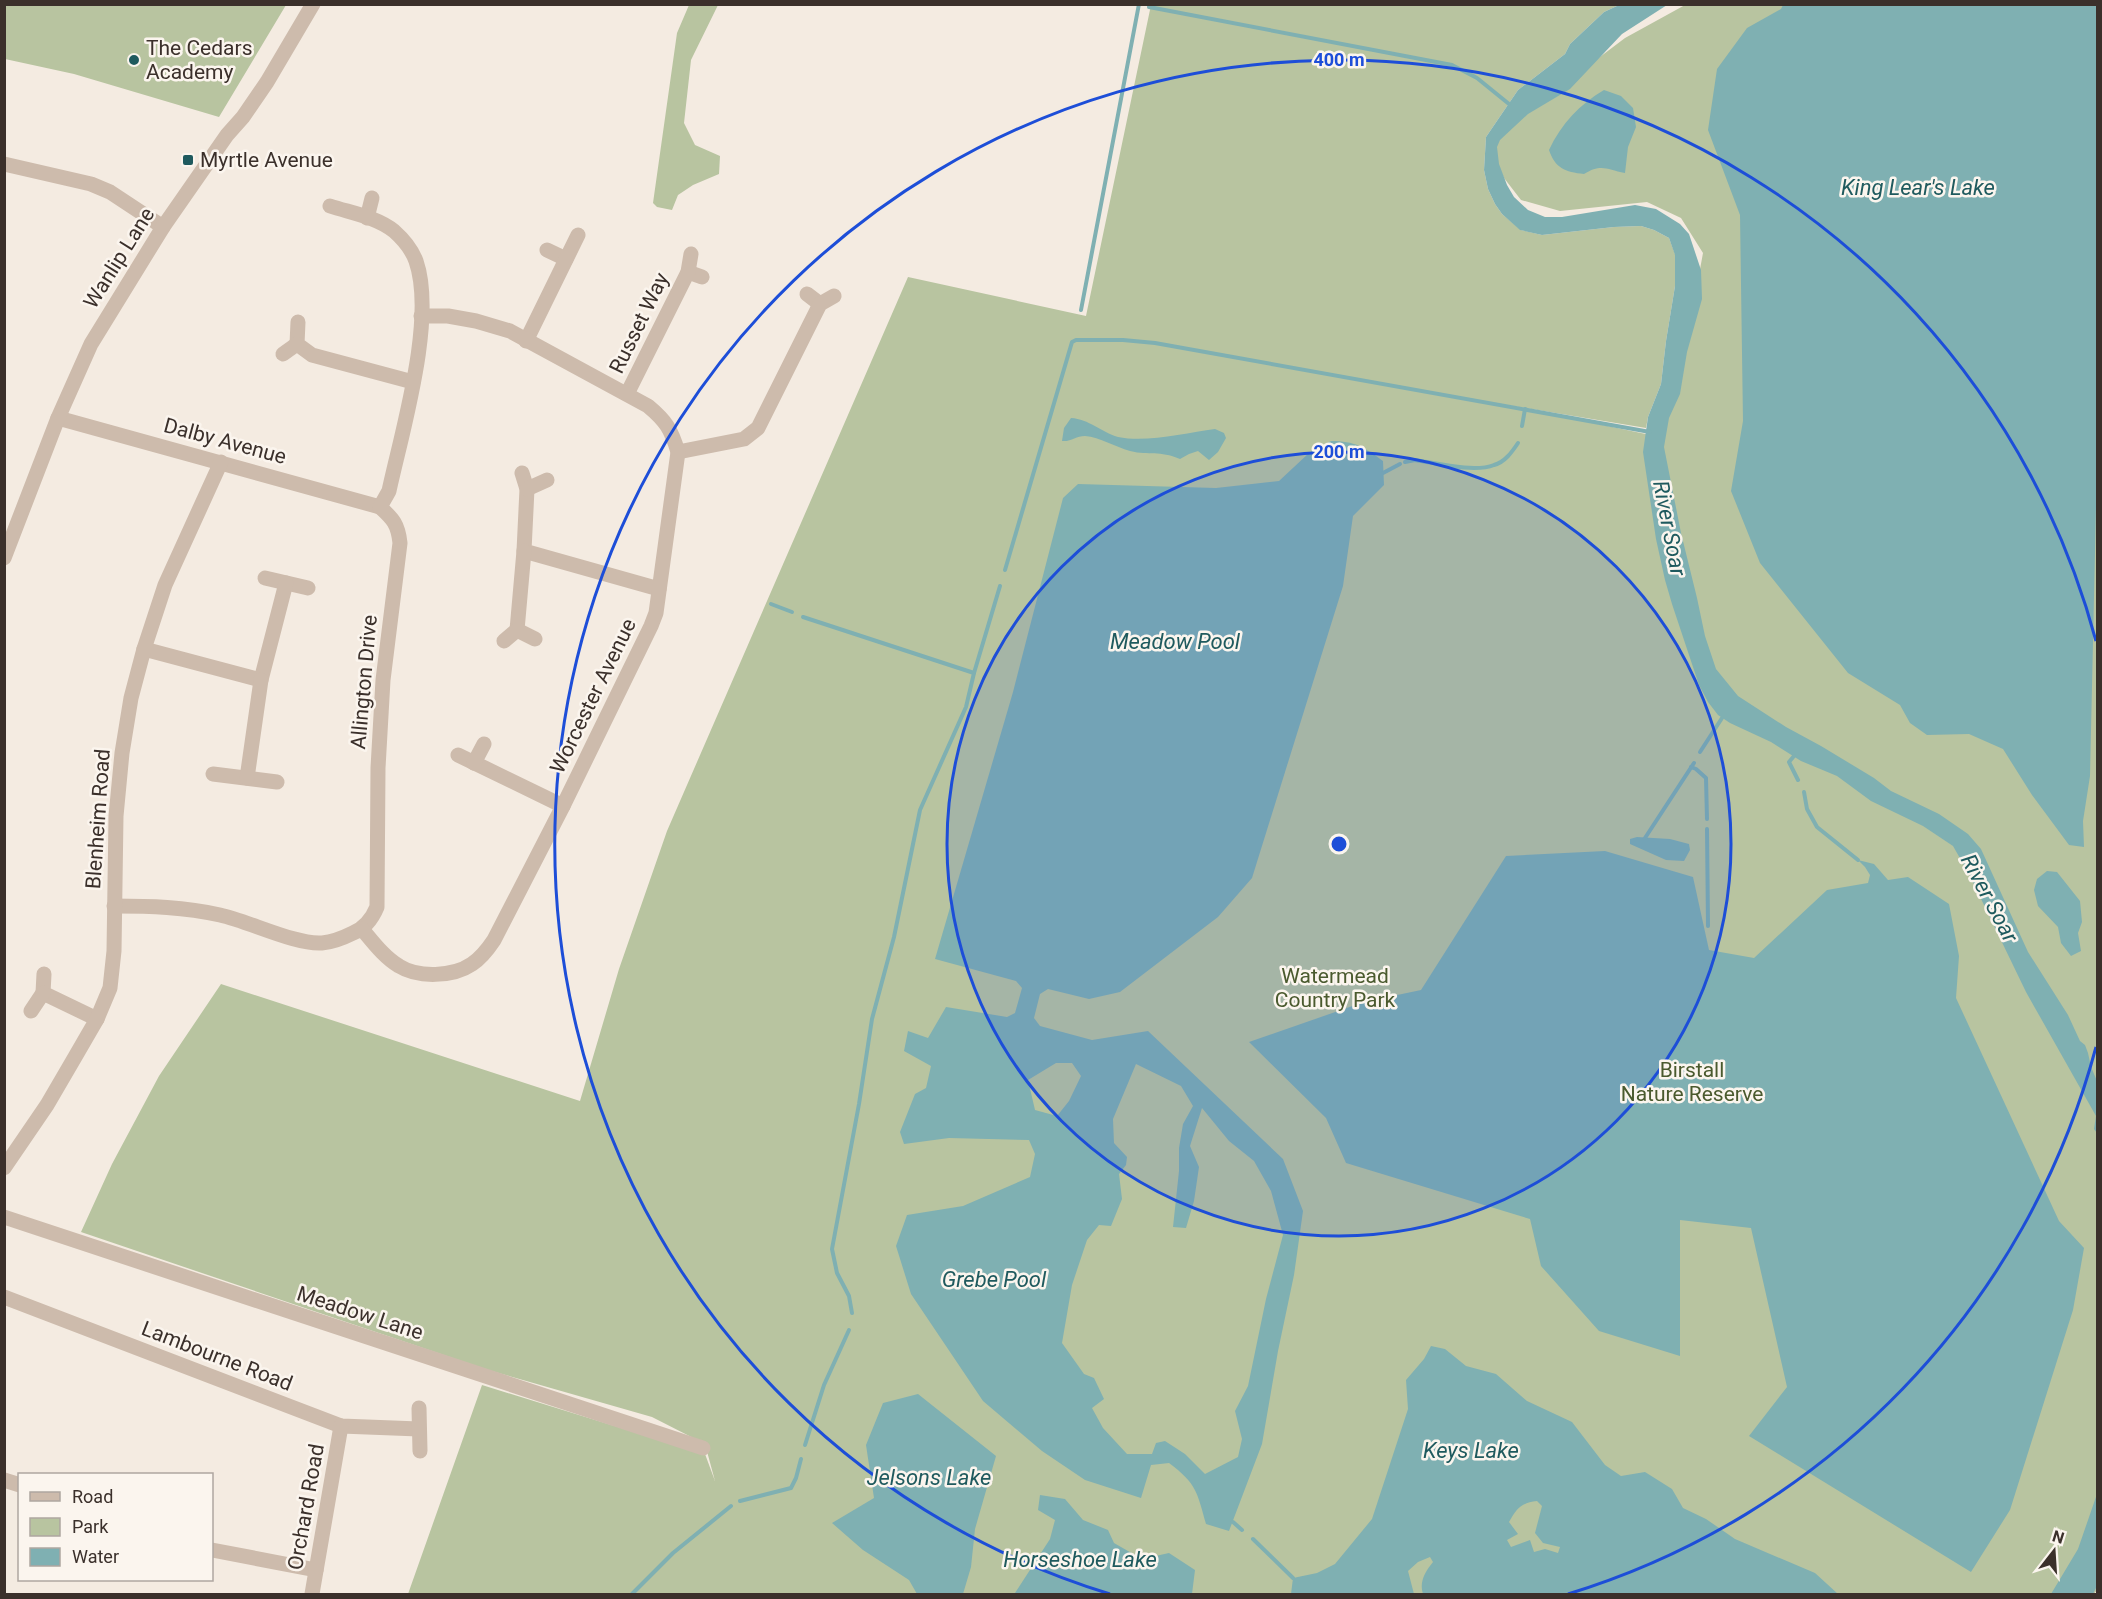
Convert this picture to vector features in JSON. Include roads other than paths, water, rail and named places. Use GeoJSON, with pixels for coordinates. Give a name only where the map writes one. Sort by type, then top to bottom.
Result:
{"type":"FeatureCollection","features":[{"type":"Feature","properties":{"kind":"street","name":"Wanlip Lane"},"geometry":{"type":"LineString","coordinates":[[4,558],[58,418],[91,344],[162,227],[267,82],[313,4]]}},
{"type":"Feature","properties":{"kind":"street"},"geometry":{"type":"LineString","coordinates":[[4,164],[91,184],[110,192],[162,227]]}},
{"type":"Feature","properties":{"kind":"street"},"geometry":{"type":"LineString","coordinates":[[367,218],[372,198]]}},
{"type":"Feature","properties":{"kind":"street"},"geometry":{"type":"LineString","coordinates":[[330,206],[381,223],[394,231],[409,248],[416,261],[422,316],[419,348],[389,491],[380,507]]}},
{"type":"Feature","properties":{"kind":"street"},"geometry":{"type":"LineString","coordinates":[[526,340],[578,235]]}},
{"type":"Feature","properties":{"kind":"street"},"geometry":{"type":"LineString","coordinates":[[547,250],[566,259]]}},
{"type":"Feature","properties":{"kind":"street","name":"Russet Way"},"geometry":{"type":"LineString","coordinates":[[627,394],[695,274],[691,254]]}},
{"type":"Feature","properties":{"kind":"street"},"geometry":{"type":"LineString","coordinates":[[807,294],[820,304]]}},
{"type":"Feature","properties":{"kind":"street"},"geometry":{"type":"LineString","coordinates":[[678,452],[744,439],[758,428],[820,304],[834,296]]}},
{"type":"Feature","properties":{"kind":"street","name":"Worcester Avenue"},"geometry":{"type":"LineString","coordinates":[[362,929],[382,953],[400,967],[418,973],[457,972],[472,964],[486,952],[494,940],[646,639],[656,613],[678,452],[672,432],[663,418],[648,406],[510,331],[448,316],[422,316]]}},
{"type":"Feature","properties":{"kind":"street"},"geometry":{"type":"LineString","coordinates":[[297,344],[298,321]]}},
{"type":"Feature","properties":{"kind":"street"},"geometry":{"type":"LineString","coordinates":[[297,344],[312,355],[413,382]]}},
{"type":"Feature","properties":{"kind":"street"},"geometry":{"type":"LineString","coordinates":[[283,354],[297,344]]}},
{"type":"Feature","properties":{"kind":"street","name":"Dalby Avenue"},"geometry":{"type":"LineString","coordinates":[[58,418],[380,507]]}},
{"type":"Feature","properties":{"kind":"street","name":"Blenheim Road"},"geometry":{"type":"LineString","coordinates":[[4,1168],[47,1105],[97,1019],[110,988],[114,951],[116,816],[122,753],[131,698],[165,585],[221,462]]}},
{"type":"Feature","properties":{"kind":"street"},"geometry":{"type":"LineString","coordinates":[[504,641],[517,630],[527,489],[522,473]]}},
{"type":"Feature","properties":{"kind":"street"},"geometry":{"type":"LineString","coordinates":[[527,489],[547,480]]}},
{"type":"Feature","properties":{"kind":"street","name":"Allington Drive"},"geometry":{"type":"LineString","coordinates":[[362,929],[374,915],[377,907],[378,768],[383,680],[400,543],[398,528],[391,517],[380,507]]}},
{"type":"Feature","properties":{"kind":"street"},"geometry":{"type":"LineString","coordinates":[[524,551],[659,589]]}},
{"type":"Feature","properties":{"kind":"street"},"geometry":{"type":"LineString","coordinates":[[265,578],[308,588]]}},
{"type":"Feature","properties":{"kind":"street"},"geometry":{"type":"LineString","coordinates":[[247,778],[261,680],[286,583]]}},
{"type":"Feature","properties":{"kind":"street"},"geometry":{"type":"LineString","coordinates":[[517,630],[535,639]]}},
{"type":"Feature","properties":{"kind":"street"},"geometry":{"type":"LineString","coordinates":[[144,649],[261,680]]}},
{"type":"Feature","properties":{"kind":"street"},"geometry":{"type":"LineString","coordinates":[[474,763],[484,744]]}},
{"type":"Feature","properties":{"kind":"street"},"geometry":{"type":"LineString","coordinates":[[459,755],[563,806]]}},
{"type":"Feature","properties":{"kind":"street"},"geometry":{"type":"LineString","coordinates":[[213,774],[277,782]]}},
{"type":"Feature","properties":{"kind":"street"},"geometry":{"type":"LineString","coordinates":[[114,906],[159,906],[194,910],[231,918],[300,940],[320,943],[342,938],[362,929]]}},
{"type":"Feature","properties":{"kind":"street"},"geometry":{"type":"LineString","coordinates":[[31,1011],[43,993],[44,974]]}},
{"type":"Feature","properties":{"kind":"street"},"geometry":{"type":"LineString","coordinates":[[43,993],[97,1019]]}},
{"type":"Feature","properties":{"kind":"street","name":"Meadow Lane"},"geometry":{"type":"LineString","coordinates":[[4,1217],[703,1448]]}},
{"type":"Feature","properties":{"kind":"street","name":"Lambourne Road"},"geometry":{"type":"LineString","coordinates":[[4,1297],[341,1426],[419,1429]]}},
{"type":"Feature","properties":{"kind":"street"},"geometry":{"type":"LineString","coordinates":[[419,1408],[420,1452]]}},
{"type":"Feature","properties":{"kind":"street","name":"Orchard Road"},"geometry":{"type":"LineString","coordinates":[[312,1594],[341,1426]]}},
{"type":"Feature","properties":{"kind":"street"},"geometry":{"type":"LineString","coordinates":[[213,1550],[316,1570]]}},
{"type":"Feature","properties":{"kind":"water","name":"River Soar"},"geometry":{"type":"Polygon","coordinates":[[[1619,5],[1667,5],[1622,34],[1570,89],[1528,114],[1500,140],[1497,147],[1499,164],[1507,185],[1514,197],[1528,210],[1545,217],[1562,217],[1635,205],[1656,209],[1680,224],[1689,234],[1701,270],[1702,299],[1687,352],[1680,394],[1669,418],[1664,447],[1705,636],[1716,669],[1738,696],[1874,778],[1891,791],[1939,814],[1968,834],[1981,849],[2028,952],[2068,1015],[2080,1041],[2085,1045],[2097,1081],[2097,1133],[2094,1129],[2096,1116],[2026,992],[1953,846],[1923,826],[1871,801],[1837,776],[1801,761],[1771,742],[1730,723],[1718,715],[1699,685],[1665,580],[1656,539],[1643,452],[1648,417],[1661,384],[1675,286],[1675,255],[1669,238],[1641,226],[1542,235],[1520,230],[1502,214],[1488,189],[1484,170],[1486,137],[1518,90],[1565,54],[1570,44],[1604,12],[1619,5]]]}},
{"type":"Feature","properties":{"kind":"water","name":"King Lear's Lake"},"geometry":{"type":"Polygon","coordinates":[[[1783,5],[2097,5],[2098,418],[2090,776],[2083,821],[2084,847],[2069,845],[2032,795],[2003,749],[1969,734],[1927,735],[1910,723],[1900,705],[1848,673],[1760,563],[1731,491],[1743,421],[1740,215],[1708,130],[1717,69],[1747,28],[1781,9],[1783,5]]]}},
{"type":"Feature","properties":{"kind":"water"},"geometry":{"type":"Polygon","coordinates":[[[1604,90],[1621,96],[1633,108],[1636,127],[1628,147],[1625,173],[1600,168],[1584,174],[1562,168],[1554,161],[1549,150],[1559,132],[1572,116],[1604,90]]]}},
{"type":"Feature","properties":{"kind":"water"},"geometry":{"type":"Polygon","coordinates":[[[1071,418],[1084,421],[1118,437],[1129,439],[1166,437],[1215,429],[1224,433],[1226,438],[1218,452],[1209,460],[1198,451],[1180,459],[1130,451],[1091,437],[1082,436],[1062,441],[1064,428],[1071,418]]]}},
{"type":"Feature","properties":{"kind":"water","name":"Meadow Pool"},"geometry":{"type":"Polygon","coordinates":[[[1331,441],[1347,442],[1359,446],[1383,461],[1384,485],[1353,516],[1343,586],[1252,878],[1218,917],[1120,992],[1089,999],[1048,989],[1040,994],[1034,1018],[1040,1026],[1092,1040],[1148,1031],[1283,1159],[1303,1211],[1294,1275],[1262,1444],[1229,1531],[1206,1524],[1195,1489],[1169,1463],[1151,1465],[1141,1498],[1085,1480],[1042,1451],[983,1401],[911,1294],[896,1246],[907,1215],[963,1206],[1030,1177],[1035,1154],[1029,1140],[949,1138],[904,1144],[900,1132],[915,1094],[926,1088],[931,1066],[904,1051],[908,1031],[928,1038],[946,1007],[1007,1017],[1015,1013],[1022,988],[1016,981],[935,959],[1013,692],[1063,498],[1078,484],[1216,488],[1279,481],[1309,453],[1331,441]],[[1056,1063],[1028,1080],[1035,1110],[1057,1116],[1069,1101],[1081,1076],[1072,1063],[1056,1063]],[[1136,1064],[1113,1119],[1114,1143],[1127,1157],[1126,1165],[1119,1174],[1122,1199],[1111,1226],[1099,1225],[1087,1240],[1072,1285],[1062,1343],[1084,1374],[1094,1378],[1104,1399],[1092,1408],[1103,1428],[1127,1454],[1152,1454],[1156,1443],[1165,1441],[1185,1454],[1205,1474],[1238,1457],[1242,1439],[1235,1411],[1248,1386],[1266,1299],[1283,1235],[1271,1191],[1254,1161],[1229,1141],[1202,1108],[1190,1146],[1199,1167],[1194,1201],[1186,1228],[1173,1227],[1179,1148],[1183,1124],[1193,1106],[1181,1086],[1136,1064]]]}},
{"type":"Feature","properties":{"kind":"water"},"geometry":{"type":"Polygon","coordinates":[[[1637,837],[1670,839],[1689,844],[1690,850],[1684,861],[1666,860],[1630,844],[1630,839],[1637,837]]]}},
{"type":"Feature","properties":{"kind":"water"},"geometry":{"type":"Polygon","coordinates":[[[1605,851],[1693,877],[1709,950],[1754,958],[1827,890],[1868,883],[1870,875],[1858,860],[1874,864],[1888,880],[1908,877],[1949,904],[1959,956],[1956,998],[2059,1221],[2084,1248],[2073,1310],[2010,1510],[1971,1572],[1749,1436],[1787,1387],[1751,1228],[1680,1220],[1680,1356],[1599,1331],[1541,1266],[1530,1219],[1346,1163],[1326,1118],[1249,1042],[1364,1002],[1421,990],[1506,856],[1605,851]]]}},
{"type":"Feature","properties":{"kind":"water"},"geometry":{"type":"Polygon","coordinates":[[[2047,871],[2057,872],[2080,901],[2082,922],[2078,933],[2081,951],[2071,956],[2061,943],[2058,927],[2038,906],[2034,890],[2037,879],[2047,871]]]}},
{"type":"Feature","properties":{"kind":"water","name":"Keys Lake"},"geometry":{"type":"Polygon","coordinates":[[[1431,1346],[1445,1349],[1466,1366],[1496,1374],[1527,1401],[1572,1422],[1605,1465],[1621,1476],[1645,1472],[1672,1489],[1683,1508],[1706,1519],[1735,1539],[1815,1573],[1838,1594],[1423,1594],[1423,1577],[1433,1562],[1430,1557],[1418,1562],[1408,1571],[1414,1594],[1291,1594],[1293,1578],[1317,1573],[1335,1564],[1372,1519],[1408,1409],[1406,1380],[1424,1359],[1431,1346]],[[1537,1501],[1532,1502],[1523,1505],[1514,1513],[1509,1522],[1518,1534],[1507,1540],[1511,1547],[1530,1540],[1534,1552],[1545,1549],[1558,1553],[1560,1547],[1543,1543],[1535,1533],[1542,1506],[1537,1501]]]}},
{"type":"Feature","properties":{"kind":"water","name":"Jelsons Lake"},"geometry":{"type":"Polygon","coordinates":[[[918,1394],[996,1456],[975,1529],[971,1567],[963,1594],[917,1594],[909,1580],[863,1550],[832,1523],[874,1498],[866,1445],[883,1403],[918,1394]]]}},
{"type":"Feature","properties":{"kind":"water"},"geometry":{"type":"Polygon","coordinates":[[[2097,1494],[2097,1586],[2093,1594],[2051,1594],[2078,1549],[2097,1494]]]}},
{"type":"Feature","properties":{"kind":"water","name":"Horseshoe Lake"},"geometry":{"type":"Polygon","coordinates":[[[1040,1495],[1065,1499],[1083,1520],[1108,1530],[1114,1543],[1142,1559],[1169,1553],[1195,1570],[1192,1594],[1015,1593],[1050,1539],[1055,1520],[1038,1510],[1040,1495]]]}},
{"type":"Feature","properties":{"kind":"waterway"},"geometry":{"type":"LineString","coordinates":[[1081,310],[1139,4]]}},
{"type":"Feature","properties":{"kind":"waterway"},"geometry":{"type":"LineString","coordinates":[[1149,7],[1452,65],[1477,78],[1509,104]]}},
{"type":"Feature","properties":{"kind":"waterway"},"geometry":{"type":"LineString","coordinates":[[1005,570],[1072,342],[1076,340],[1155,343],[1650,432]]}},
{"type":"Feature","properties":{"kind":"waterway"},"geometry":{"type":"LineString","coordinates":[[1522,426],[1525,409]]}},
{"type":"Feature","properties":{"kind":"waterway"},"geometry":{"type":"LineString","coordinates":[[1405,462],[1415,460],[1455,467],[1486,467],[1498,464],[1505,459],[1518,443]]}},
{"type":"Feature","properties":{"kind":"waterway"},"geometry":{"type":"LineString","coordinates":[[1383,473],[1400,464]]}},
{"type":"Feature","properties":{"kind":"waterway"},"geometry":{"type":"LineString","coordinates":[[852,1313],[849,1296],[837,1273],[832,1249],[872,1019],[894,937],[920,810],[966,707],[1000,586]]}},
{"type":"Feature","properties":{"kind":"waterway"},"geometry":{"type":"LineString","coordinates":[[771,604],[792,612]]}},
{"type":"Feature","properties":{"kind":"waterway"},"geometry":{"type":"LineString","coordinates":[[803,617],[974,673]]}},
{"type":"Feature","properties":{"kind":"waterway"},"geometry":{"type":"LineString","coordinates":[[1700,752],[1722,718]]}},
{"type":"Feature","properties":{"kind":"waterway"},"geometry":{"type":"LineString","coordinates":[[1794,756],[1789,762],[1798,780]]}},
{"type":"Feature","properties":{"kind":"waterway"},"geometry":{"type":"LineString","coordinates":[[1645,838],[1694,763]]}},
{"type":"Feature","properties":{"kind":"waterway"},"geometry":{"type":"LineString","coordinates":[[1691,767],[1706,778],[1707,819]]}},
{"type":"Feature","properties":{"kind":"waterway"},"geometry":{"type":"LineString","coordinates":[[1804,792],[1807,809],[1817,827],[1858,860]]}},
{"type":"Feature","properties":{"kind":"waterway"},"geometry":{"type":"LineString","coordinates":[[1707,829],[1708,926]]}},
{"type":"Feature","properties":{"kind":"waterway"},"geometry":{"type":"LineString","coordinates":[[805,1445],[824,1385],[849,1330]]}},
{"type":"Feature","properties":{"kind":"waterway"},"geometry":{"type":"LineString","coordinates":[[740,1501],[791,1488],[801,1459]]}},
{"type":"Feature","properties":{"kind":"waterway"},"geometry":{"type":"LineString","coordinates":[[632,1594],[673,1553],[731,1506]]}},
{"type":"Feature","properties":{"kind":"waterway"},"geometry":{"type":"LineString","coordinates":[[1233,1522],[1242,1530]]}},
{"type":"Feature","properties":{"kind":"waterway"},"geometry":{"type":"LineString","coordinates":[[1253,1539],[1293,1578]]}},
{"type":"Feature","properties":{"kind":"place","name":"The Cedars Academy"},"geometry":{"type":"Point","coordinates":[134,60]}},
{"type":"Feature","properties":{"kind":"place","name":"Myrtle Avenue"},"geometry":{"type":"Point","coordinates":[188,160]}},
{"type":"Feature","properties":{"kind":"park label","name":"Watermead Country Park"},"geometry":{"type":"Point","coordinates":[1335,988]}},
{"type":"Feature","properties":{"kind":"park label","name":"Birstall Nature Reserve"},"geometry":{"type":"Point","coordinates":[1692,1082]}},
{"type":"Feature","properties":{"kind":"water label","name":"Grebe Pool"},"geometry":{"type":"Point","coordinates":[994,1279]}}]}
